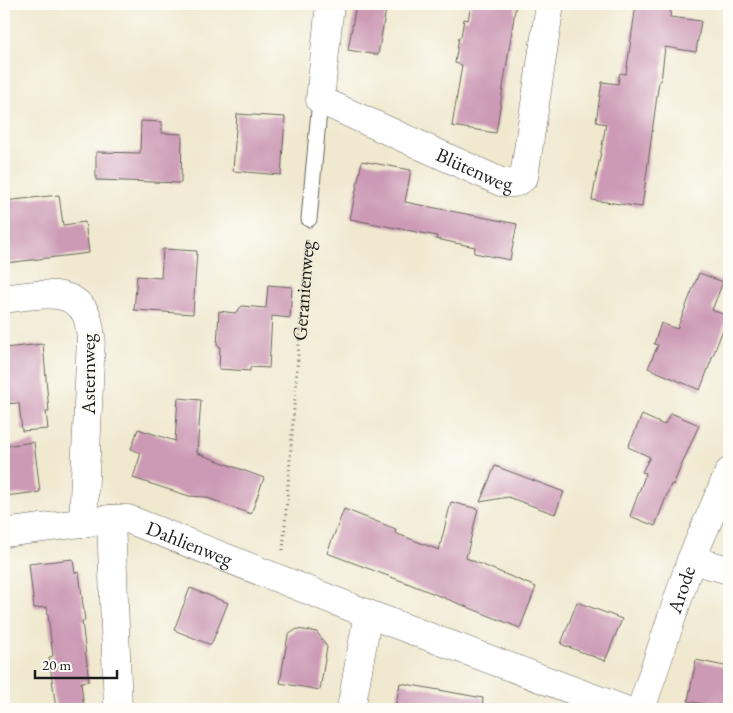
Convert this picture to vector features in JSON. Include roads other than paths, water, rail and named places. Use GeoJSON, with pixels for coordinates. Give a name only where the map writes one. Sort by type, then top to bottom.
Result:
{"type":"FeatureCollection","features":[{"type":"Feature","properties":{"kind":"street","name":"Geranienweg"},"geometry":{"type":"LineString","coordinates":[[320,100],[330,4]]}},
{"type":"Feature","properties":{"kind":"street","name":"Blütenweg"},"geometry":{"type":"LineString","coordinates":[[320,100],[501,182],[510,184],[519,182],[524,177],[550,4]]}},
{"type":"Feature","properties":{"kind":"street","name":"Asternweg"},"geometry":{"type":"LineString","coordinates":[[4,299],[59,295],[74,301],[86,314],[91,337],[83,523]]}},
{"type":"Feature","properties":{"kind":"street","name":"Arode"},"geometry":{"type":"LineString","coordinates":[[641,709],[691,560],[729,472]]}},
{"type":"Feature","properties":{"kind":"street","name":"Dahlienweg"},"geometry":{"type":"LineString","coordinates":[[4,533],[111,519],[128,520],[368,614],[623,709]]}},
{"type":"Feature","properties":{"kind":"street"},"geometry":{"type":"LineString","coordinates":[[111,519],[118,709]]}},
{"type":"Feature","properties":{"kind":"street"},"geometry":{"type":"LineString","coordinates":[[691,560],[729,570]]}},
{"type":"Feature","properties":{"kind":"street"},"geometry":{"type":"LineString","coordinates":[[351,709],[368,614]]}},
{"type":"Feature","properties":{"kind":"lane","name":"Geranienweg"},"geometry":{"type":"LineString","coordinates":[[309,218],[320,100]]}}]}
